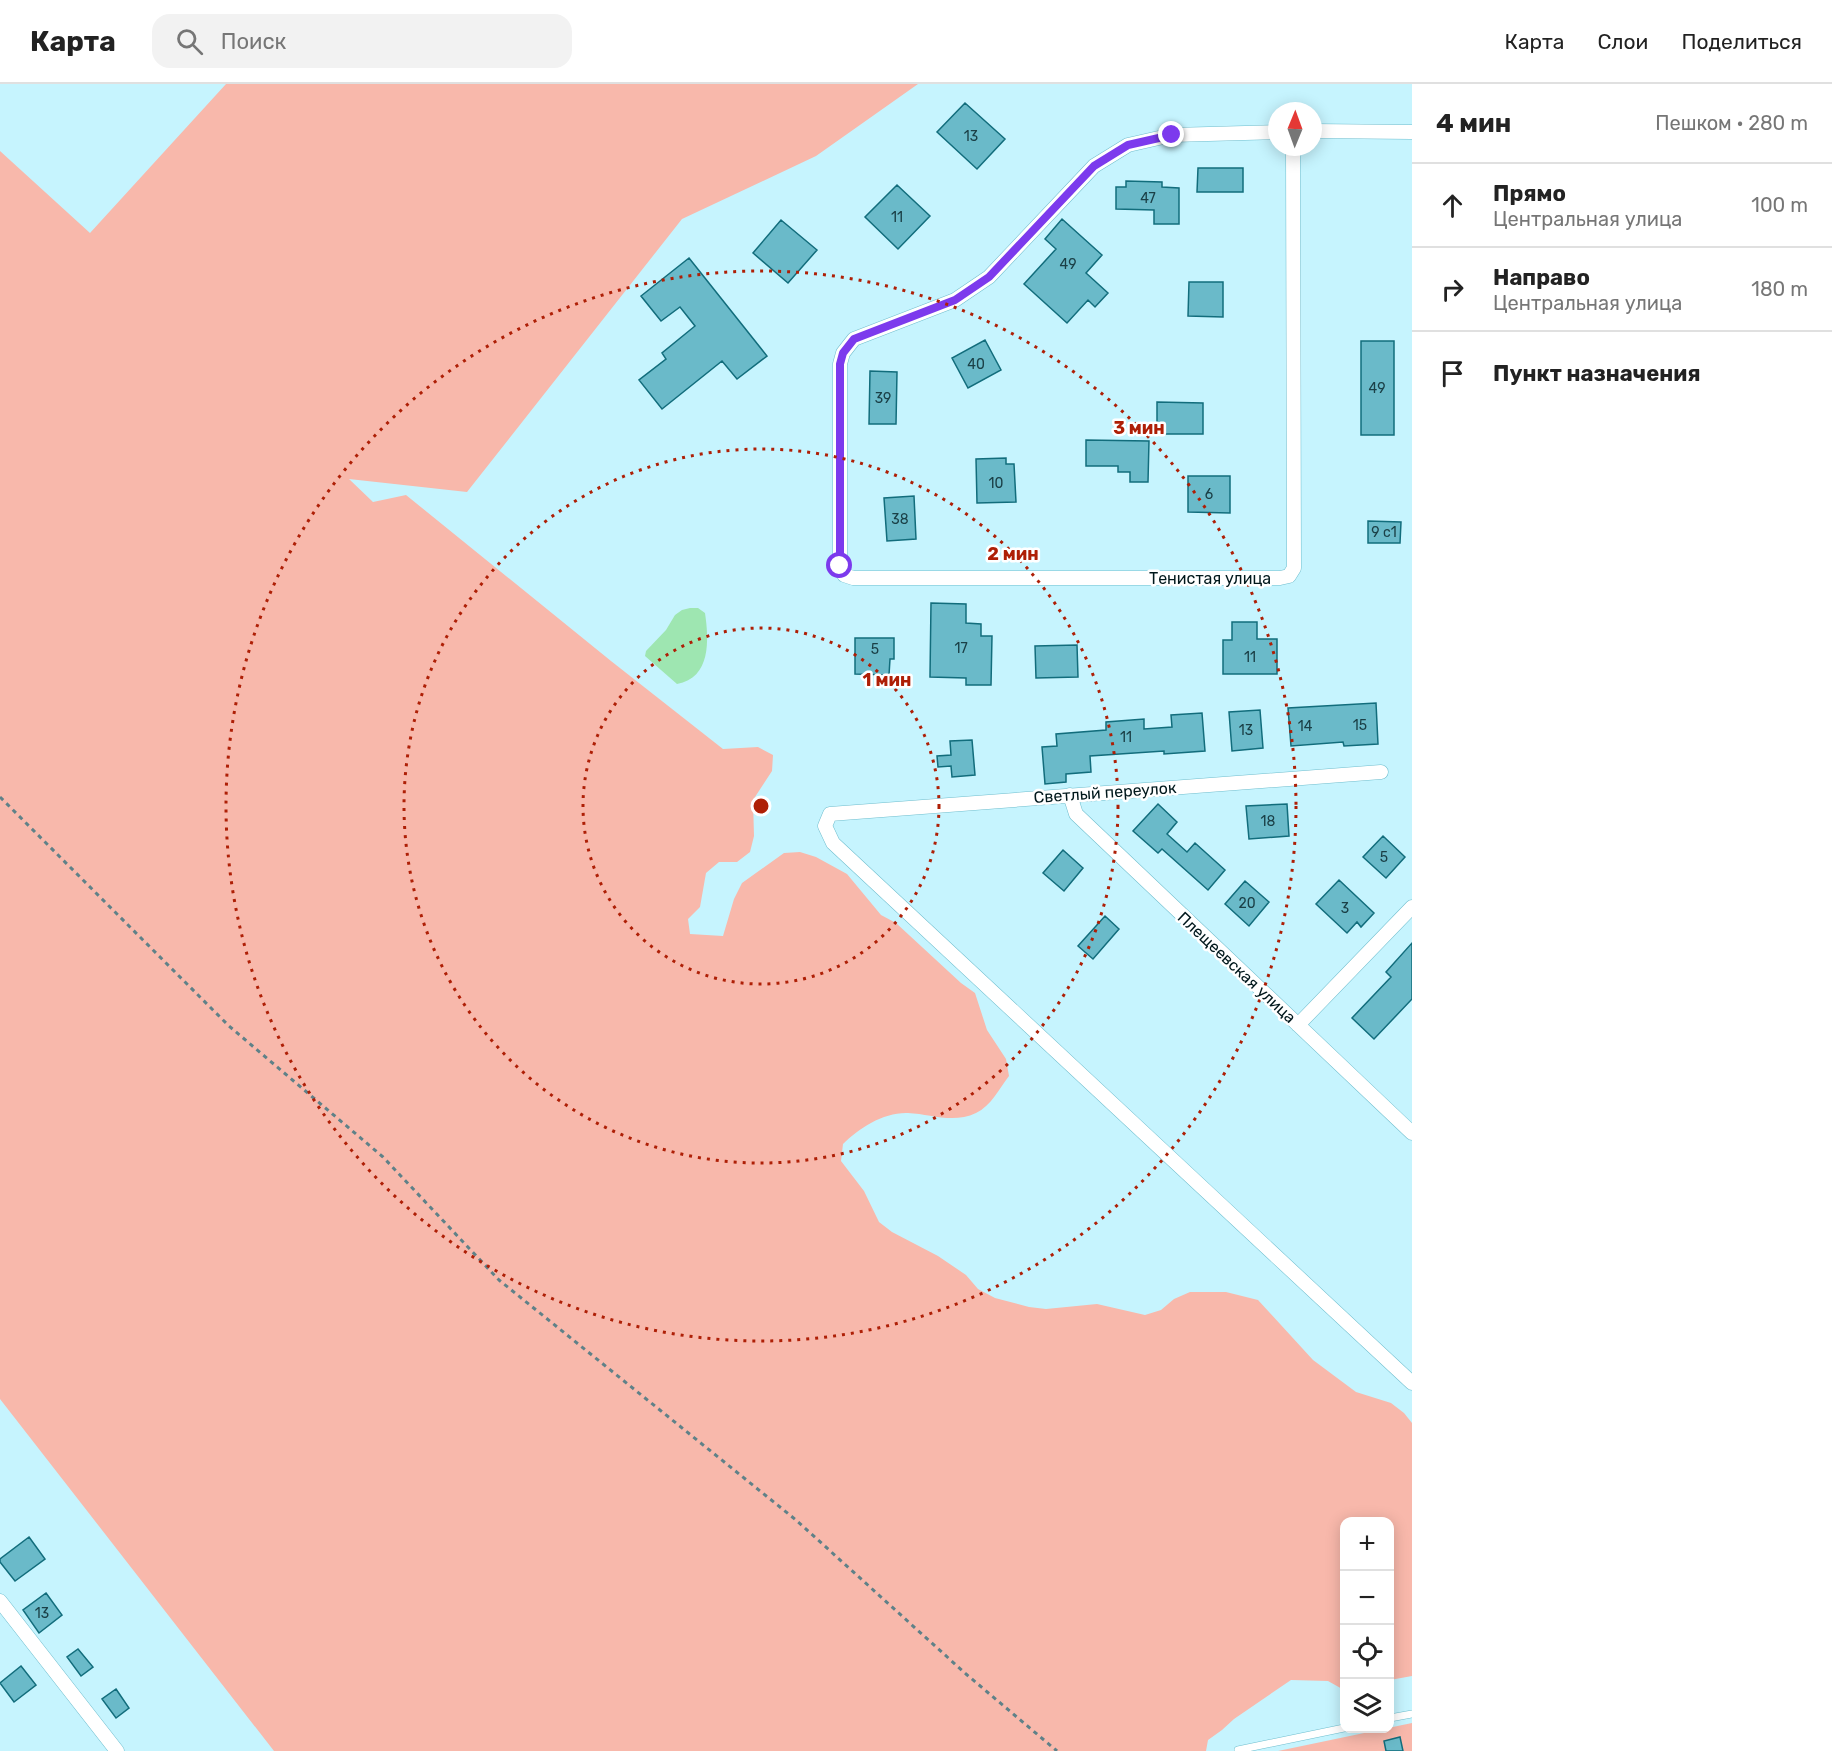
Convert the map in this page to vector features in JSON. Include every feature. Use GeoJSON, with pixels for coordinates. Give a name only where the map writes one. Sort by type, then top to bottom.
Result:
{"type":"FeatureCollection","features":[{"type":"Feature","properties":{"kind":"street"},"geometry":{"type":"LineString","coordinates":[[1322,131],[1412,132]]}},
{"type":"Feature","properties":{"kind":"street","name":"Тенистая улица"},"geometry":{"type":"LineString","coordinates":[[1268,132],[1172,135],[1128,145],[1094,166],[989,277],[955,300],[854,339],[843,353],[840,364],[840,566],[844,575],[853,578],[1280,578],[1289,576],[1294,568],[1293,156]]}},
{"type":"Feature","properties":{"kind":"street","name":"Светлый переулок"},"geometry":{"type":"LineString","coordinates":[[1381,772],[830,814],[825,826],[832,843],[1412,1383]]}},
{"type":"Feature","properties":{"kind":"street","name":"Плещеевская улица"},"geometry":{"type":"LineString","coordinates":[[1070,795],[1076,814],[1412,1133]]}},
{"type":"Feature","properties":{"kind":"street"},"geometry":{"type":"LineString","coordinates":[[1298,1025],[1412,907]]}},
{"type":"Feature","properties":{"kind":"street"},"geometry":{"type":"LineString","coordinates":[[0,1601],[117,1751]]}},
{"type":"Feature","properties":{"kind":"lane"},"geometry":{"type":"LineString","coordinates":[[1394,1717],[1412,1714]]}},
{"type":"Feature","properties":{"kind":"lane"},"geometry":{"type":"LineString","coordinates":[[1238,1750],[1340,1729]]}},
{"type":"Feature","properties":{"kind":"path"},"geometry":{"type":"LineString","coordinates":[[0,797],[228,1026],[383,1157],[499,1280],[796,1520],[966,1674],[1057,1751]]}},
{"type":"Feature","properties":{"kind":"shaded area"},"geometry":{"type":"Polygon","coordinates":[[[226,84],[918,84],[816,156],[682,219],[467,492],[349,479],[373,502],[406,495],[723,749],[758,747],[773,755],[772,771],[753,800],[754,836],[750,852],[737,862],[719,862],[706,873],[700,907],[688,919],[690,934],[723,936],[734,899],[742,883],[784,853],[800,852],[816,857],[847,874],[881,915],[896,923],[961,983],[975,993],[987,1030],[1006,1059],[1009,1076],[990,1102],[976,1113],[959,1118],[908,1113],[890,1115],[864,1127],[843,1144],[841,1161],[864,1191],[879,1222],[892,1232],[938,1256],[966,1275],[978,1289],[995,1298],[1029,1307],[1046,1309],[1097,1304],[1145,1315],[1161,1310],[1174,1299],[1190,1292],[1226,1292],[1258,1300],[1313,1360],[1356,1392],[1391,1403],[1404,1413],[1412,1423],[1412,1676],[1394,1679],[1394,1517],[1340,1517],[1340,1688],[1328,1681],[1291,1680],[1208,1740],[1206,1751],[274,1751],[0,1399],[0,151],[90,233],[226,84]]]}},
{"type":"Feature","properties":{"kind":"shaded area"},"geometry":{"type":"Polygon","coordinates":[[[690,608],[698,608],[705,613],[707,646],[702,666],[696,674],[677,684],[645,656],[646,651],[666,630],[675,615],[690,608]]]}},
{"type":"Feature","properties":{"kind":"shaded area"},"geometry":{"type":"Polygon","coordinates":[[[1412,1723],[1412,1751],[1278,1751],[1364,1733],[1394,1733],[1394,1727],[1412,1723]]]}},
{"type":"Feature","properties":{"kind":"building"},"geometry":{"type":"Polygon","coordinates":[[[965,103],[1005,139],[977,169],[937,132],[965,103]]]}},
{"type":"Feature","properties":{"kind":"building"},"geometry":{"type":"Polygon","coordinates":[[[1198,168],[1243,168],[1243,192],[1197,192],[1198,168]]]}},
{"type":"Feature","properties":{"kind":"building"},"geometry":{"type":"Polygon","coordinates":[[[1126,181],[1162,182],[1162,187],[1179,188],[1179,224],[1154,224],[1154,210],[1116,209],[1116,187],[1126,187],[1126,181]]]}},
{"type":"Feature","properties":{"kind":"building"},"geometry":{"type":"Polygon","coordinates":[[[897,185],[930,216],[898,249],[865,217],[897,185]]]}},
{"type":"Feature","properties":{"kind":"building"},"geometry":{"type":"Polygon","coordinates":[[[1062,219],[1102,255],[1086,273],[1108,293],[1095,307],[1088,300],[1067,323],[1024,284],[1056,249],[1045,239],[1062,219]]]}},
{"type":"Feature","properties":{"kind":"building"},"geometry":{"type":"Polygon","coordinates":[[[781,220],[817,250],[788,283],[753,253],[781,220]]]}},
{"type":"Feature","properties":{"kind":"building"},"geometry":{"type":"Polygon","coordinates":[[[689,258],[767,356],[737,379],[722,361],[662,409],[639,380],[666,359],[662,353],[695,326],[680,307],[661,321],[641,296],[689,258]]]}},
{"type":"Feature","properties":{"kind":"building"},"geometry":{"type":"Polygon","coordinates":[[[1189,282],[1223,282],[1223,317],[1188,316],[1189,282]]]}},
{"type":"Feature","properties":{"kind":"building"},"geometry":{"type":"Polygon","coordinates":[[[985,340],[1001,370],[968,388],[952,358],[985,340]]]}},
{"type":"Feature","properties":{"kind":"building"},"geometry":{"type":"Polygon","coordinates":[[[1361,341],[1394,341],[1394,435],[1361,435],[1361,341]]]}},
{"type":"Feature","properties":{"kind":"building"},"geometry":{"type":"Polygon","coordinates":[[[870,371],[897,372],[896,424],[869,424],[870,371]]]}},
{"type":"Feature","properties":{"kind":"building"},"geometry":{"type":"Polygon","coordinates":[[[1157,402],[1203,403],[1203,434],[1157,434],[1157,402]]]}},
{"type":"Feature","properties":{"kind":"building"},"geometry":{"type":"Polygon","coordinates":[[[1086,440],[1149,441],[1148,482],[1130,482],[1130,472],[1118,472],[1118,466],[1086,466],[1086,440]]]}},
{"type":"Feature","properties":{"kind":"building"},"geometry":{"type":"Polygon","coordinates":[[[1006,458],[1006,464],[1014,464],[1016,502],[977,503],[976,459],[1006,458]]]}},
{"type":"Feature","properties":{"kind":"building"},"geometry":{"type":"Polygon","coordinates":[[[1188,476],[1230,476],[1230,513],[1188,512],[1188,476]]]}},
{"type":"Feature","properties":{"kind":"building"},"geometry":{"type":"Polygon","coordinates":[[[914,496],[916,539],[887,541],[884,498],[914,496]]]}},
{"type":"Feature","properties":{"kind":"building"},"geometry":{"type":"Polygon","coordinates":[[[1368,521],[1401,522],[1400,543],[1368,543],[1368,521]]]}},
{"type":"Feature","properties":{"kind":"building"},"geometry":{"type":"Polygon","coordinates":[[[931,603],[966,604],[966,623],[981,624],[981,636],[992,636],[991,685],[966,685],[966,678],[930,677],[931,603]]]}},
{"type":"Feature","properties":{"kind":"building"},"geometry":{"type":"Polygon","coordinates":[[[1232,622],[1257,622],[1257,639],[1277,639],[1277,674],[1223,674],[1223,640],[1232,640],[1232,622]]]}},
{"type":"Feature","properties":{"kind":"building"},"geometry":{"type":"Polygon","coordinates":[[[855,638],[894,638],[894,659],[890,659],[889,675],[855,674],[855,638]]]}},
{"type":"Feature","properties":{"kind":"building"},"geometry":{"type":"Polygon","coordinates":[[[1077,645],[1078,677],[1036,678],[1035,646],[1077,645]]]}},
{"type":"Feature","properties":{"kind":"building"},"geometry":{"type":"Polygon","coordinates":[[[1376,703],[1378,744],[1344,746],[1343,742],[1291,746],[1288,708],[1376,703]]]}},
{"type":"Feature","properties":{"kind":"building"},"geometry":{"type":"Polygon","coordinates":[[[1260,710],[1263,748],[1232,751],[1229,712],[1260,710]]]}},
{"type":"Feature","properties":{"kind":"building"},"geometry":{"type":"Polygon","coordinates":[[[1202,713],[1205,751],[1090,756],[1091,772],[1066,774],[1066,782],[1045,784],[1042,747],[1057,746],[1056,734],[1106,730],[1106,722],[1144,719],[1144,729],[1172,727],[1171,715],[1202,713]]]}},
{"type":"Feature","properties":{"kind":"building"},"geometry":{"type":"Polygon","coordinates":[[[972,740],[975,775],[952,777],[951,766],[938,767],[937,756],[951,755],[950,741],[972,740]]]}},
{"type":"Feature","properties":{"kind":"building"},"geometry":{"type":"Polygon","coordinates":[[[1158,804],[1177,822],[1167,834],[1187,852],[1195,843],[1225,870],[1208,890],[1162,849],[1158,853],[1133,831],[1158,804]]]}},
{"type":"Feature","properties":{"kind":"building"},"geometry":{"type":"Polygon","coordinates":[[[1287,804],[1289,836],[1249,839],[1246,806],[1287,804]]]}},
{"type":"Feature","properties":{"kind":"building"},"geometry":{"type":"Polygon","coordinates":[[[1383,836],[1405,857],[1386,878],[1363,857],[1383,836]]]}},
{"type":"Feature","properties":{"kind":"building"},"geometry":{"type":"Polygon","coordinates":[[[1063,850],[1083,868],[1064,891],[1043,873],[1063,850]]]}},
{"type":"Feature","properties":{"kind":"building"},"geometry":{"type":"Polygon","coordinates":[[[1339,880],[1374,913],[1361,927],[1357,922],[1347,933],[1316,904],[1339,880]]]}},
{"type":"Feature","properties":{"kind":"building"},"geometry":{"type":"Polygon","coordinates":[[[1245,881],[1269,902],[1249,926],[1225,904],[1245,881]]]}},
{"type":"Feature","properties":{"kind":"building"},"geometry":{"type":"Polygon","coordinates":[[[1105,916],[1119,929],[1093,959],[1078,946],[1105,916]]]}},
{"type":"Feature","properties":{"kind":"building"},"geometry":{"type":"Polygon","coordinates":[[[1412,943],[1412,999],[1374,1039],[1352,1018],[1391,977],[1386,972],[1412,943]]]}},
{"type":"Feature","properties":{"kind":"building"},"geometry":{"type":"Polygon","coordinates":[[[29,1537],[45,1559],[15,1581],[0,1559],[29,1537]]]}},
{"type":"Feature","properties":{"kind":"building"},"geometry":{"type":"Polygon","coordinates":[[[46,1593],[62,1615],[39,1633],[23,1610],[46,1593]]]}},
{"type":"Feature","properties":{"kind":"building"},"geometry":{"type":"Polygon","coordinates":[[[78,1649],[93,1667],[81,1676],[67,1657],[78,1649]]]}},
{"type":"Feature","properties":{"kind":"building"},"geometry":{"type":"Polygon","coordinates":[[[21,1666],[36,1685],[14,1702],[0,1683],[21,1666]]]}},
{"type":"Feature","properties":{"kind":"building"},"geometry":{"type":"Polygon","coordinates":[[[116,1689],[129,1708],[116,1718],[102,1699],[116,1689]]]}},
{"type":"Feature","properties":{"kind":"building"},"geometry":{"type":"Polygon","coordinates":[[[1400,1737],[1403,1751],[1386,1751],[1384,1741],[1400,1737]]]}},
{"type":"Feature","properties":{"kind":"route"},"geometry":{"type":"LineString","coordinates":[[840,566],[840,364],[843,353],[854,339],[955,300],[989,277],[1094,166],[1128,145],[1172,135]]}}]}
